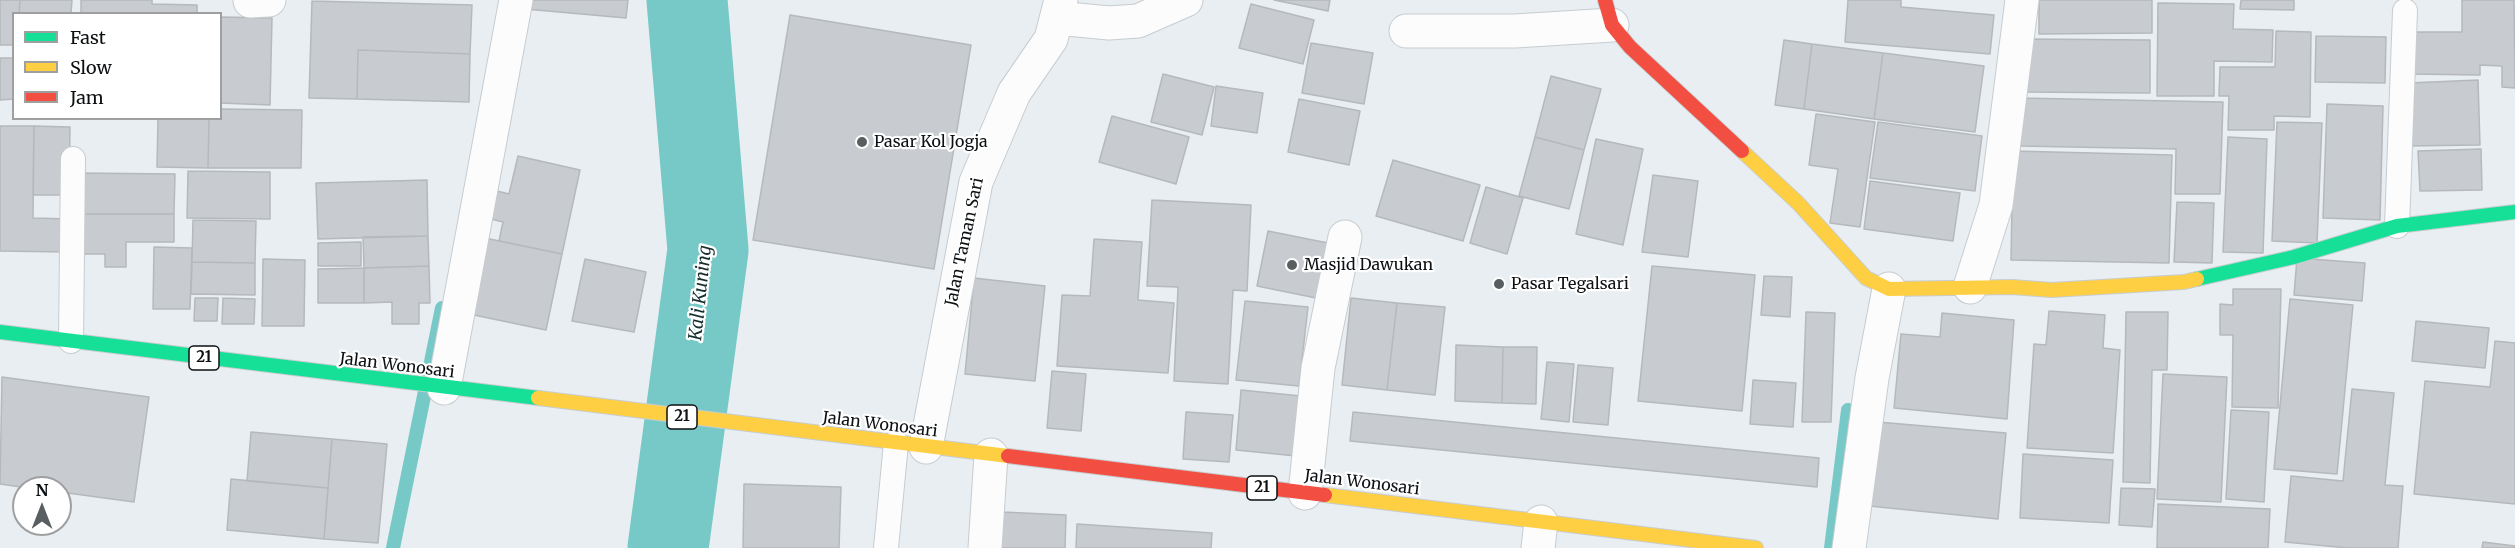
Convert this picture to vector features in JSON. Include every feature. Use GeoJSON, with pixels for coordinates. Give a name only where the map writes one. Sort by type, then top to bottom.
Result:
{"type":"FeatureCollection","features":[{"type":"Feature","properties":{"kind":"main road"},"geometry":{"type":"LineString","coordinates":[[1608,13],[1630,47],[1798,203],[1866,278],[1889,289],[1970,287],[2052,290],[2184,282],[2294,257],[2397,226],[2515,212]]}},
{"type":"Feature","properties":{"kind":"main road","name":"Jalan Wonosari"},"geometry":{"type":"LineString","coordinates":[[0,332],[1305,493],[1540,535],[1756,548]]}},
{"type":"Feature","properties":{"kind":"street"},"geometry":{"type":"LineString","coordinates":[[250,1],[269,0]]}},
{"type":"Feature","properties":{"kind":"street"},"geometry":{"type":"LineString","coordinates":[[441,388],[516,0]]}},
{"type":"Feature","properties":{"kind":"street","name":"Jalan Taman Sari"},"geometry":{"type":"LineString","coordinates":[[911,445],[976,182],[1014,93],[1051,39],[1059,9],[1109,23],[1138,21],[1186,0]]}},
{"type":"Feature","properties":{"kind":"street"},"geometry":{"type":"LineString","coordinates":[[1970,287],[1996,206],[2022,0]]}},
{"type":"Feature","properties":{"kind":"street"},"geometry":{"type":"LineString","coordinates":[[1406,31],[1515,31],[1608,13]]}},
{"type":"Feature","properties":{"kind":"street"},"geometry":{"type":"LineString","coordinates":[[1305,493],[1318,368],[1345,237]]}},
{"type":"Feature","properties":{"kind":"street"},"geometry":{"type":"LineString","coordinates":[[1849,548],[1872,378],[1889,289]]}},
{"type":"Feature","properties":{"kind":"street"},"geometry":{"type":"LineString","coordinates":[[985,548],[991,455]]}},
{"type":"Feature","properties":{"kind":"lane"},"geometry":{"type":"LineString","coordinates":[[2397,226],[2405,11]]}},
{"type":"Feature","properties":{"kind":"lane"},"geometry":{"type":"LineString","coordinates":[[71,341],[73,159]]}},
{"type":"Feature","properties":{"kind":"lane"},"geometry":{"type":"LineString","coordinates":[[886,548],[911,445]]}},
{"type":"Feature","properties":{"kind":"building"},"geometry":{"type":"Polygon","coordinates":[[[0,0],[20,0],[19,12],[12,12],[12,45],[0,45],[0,0]]]}},
{"type":"Feature","properties":{"kind":"building"},"geometry":{"type":"Polygon","coordinates":[[[20,0],[72,0],[71,12],[19,12],[20,0]]]}},
{"type":"Feature","properties":{"kind":"building"},"geometry":{"type":"Polygon","coordinates":[[[81,0],[152,0],[152,4],[197,5],[197,12],[81,12],[81,0]]]}},
{"type":"Feature","properties":{"kind":"building"},"geometry":{"type":"Polygon","coordinates":[[[526,0],[628,0],[626,18],[525,9],[526,0]]]}},
{"type":"Feature","properties":{"kind":"building"},"geometry":{"type":"Polygon","coordinates":[[[1274,0],[1330,0],[1328,11],[1274,0]]]}},
{"type":"Feature","properties":{"kind":"building"},"geometry":{"type":"Polygon","coordinates":[[[1848,0],[1901,0],[1901,7],[1994,15],[1990,54],[1845,42],[1848,0]]]}},
{"type":"Feature","properties":{"kind":"building"},"geometry":{"type":"Polygon","coordinates":[[[2039,0],[2152,0],[2152,33],[2039,34],[2039,0]]]}},
{"type":"Feature","properties":{"kind":"building"},"geometry":{"type":"Polygon","coordinates":[[[2241,0],[2294,0],[2294,10],[2240,9],[2241,0]]]}},
{"type":"Feature","properties":{"kind":"building"},"geometry":{"type":"Polygon","coordinates":[[[2462,0],[2514,0],[2515,88],[2502,87],[2502,66],[2480,65],[2480,75],[2409,74],[2410,32],[2462,32],[2462,0]]]}},
{"type":"Feature","properties":{"kind":"building"},"geometry":{"type":"Polygon","coordinates":[[[312,1],[472,5],[470,54],[358,50],[357,99],[309,98],[312,1]]]}},
{"type":"Feature","properties":{"kind":"building"},"geometry":{"type":"Polygon","coordinates":[[[2158,3],[2234,4],[2233,29],[2273,30],[2272,62],[2214,61],[2214,96],[2157,96],[2158,3]]]}},
{"type":"Feature","properties":{"kind":"building"},"geometry":{"type":"Polygon","coordinates":[[[1251,4],[1314,20],[1303,64],[1239,48],[1251,4]]]}},
{"type":"Feature","properties":{"kind":"building","name":"Pasar Kol Jogja"},"geometry":{"type":"Polygon","coordinates":[[[790,15],[971,45],[934,269],[753,240],[790,15]]]}},
{"type":"Feature","properties":{"kind":"building"},"geometry":{"type":"Polygon","coordinates":[[[222,17],[272,18],[270,105],[222,103],[222,17]]]}},
{"type":"Feature","properties":{"kind":"building"},"geometry":{"type":"Polygon","coordinates":[[[2276,31],[2311,32],[2310,117],[2274,116],[2274,130],[2228,130],[2229,96],[2219,96],[2220,67],[2275,67],[2276,31]]]}},
{"type":"Feature","properties":{"kind":"building"},"geometry":{"type":"Polygon","coordinates":[[[2316,36],[2386,37],[2385,83],[2315,82],[2316,36]]]}},
{"type":"Feature","properties":{"kind":"building"},"geometry":{"type":"Polygon","coordinates":[[[2023,39],[2150,40],[2150,93],[2023,92],[2023,39]]]}},
{"type":"Feature","properties":{"kind":"building"},"geometry":{"type":"Polygon","coordinates":[[[1784,40],[1812,44],[1804,109],[1775,105],[1784,40]]]}},
{"type":"Feature","properties":{"kind":"building"},"geometry":{"type":"Polygon","coordinates":[[[1311,43],[1373,53],[1364,104],[1302,93],[1311,43]]]}},
{"type":"Feature","properties":{"kind":"building"},"geometry":{"type":"Polygon","coordinates":[[[1812,44],[1883,53],[1874,119],[1804,109],[1812,44]]]}},
{"type":"Feature","properties":{"kind":"building"},"geometry":{"type":"Polygon","coordinates":[[[358,50],[470,54],[469,102],[357,99],[358,50]]]}},
{"type":"Feature","properties":{"kind":"building"},"geometry":{"type":"Polygon","coordinates":[[[1883,53],[1984,66],[1975,132],[1874,119],[1883,53]]]}},
{"type":"Feature","properties":{"kind":"building"},"geometry":{"type":"Polygon","coordinates":[[[0,58],[12,58],[12,99],[0,100],[0,58]]]}},
{"type":"Feature","properties":{"kind":"building"},"geometry":{"type":"Polygon","coordinates":[[[1163,74],[1214,87],[1202,135],[1151,122],[1163,74]]]}},
{"type":"Feature","properties":{"kind":"building"},"geometry":{"type":"Polygon","coordinates":[[[1551,76],[1601,89],[1584,150],[1535,137],[1551,76]]]}},
{"type":"Feature","properties":{"kind":"building"},"geometry":{"type":"Polygon","coordinates":[[[2478,80],[2480,145],[2406,146],[2409,83],[2478,80]]]}},
{"type":"Feature","properties":{"kind":"building"},"geometry":{"type":"Polygon","coordinates":[[[1216,86],[1263,93],[1257,133],[1211,126],[1216,86]]]}},
{"type":"Feature","properties":{"kind":"building"},"geometry":{"type":"Polygon","coordinates":[[[2020,98],[2223,102],[2220,194],[2175,194],[2176,149],[2018,146],[2020,98]]]}},
{"type":"Feature","properties":{"kind":"building"},"geometry":{"type":"Polygon","coordinates":[[[1299,99],[1360,111],[1349,165],[1288,152],[1299,99]]]}},
{"type":"Feature","properties":{"kind":"building"},"geometry":{"type":"Polygon","coordinates":[[[2327,104],[2383,106],[2380,220],[2323,218],[2327,104]]]}},
{"type":"Feature","properties":{"kind":"building"},"geometry":{"type":"Polygon","coordinates":[[[222,109],[302,110],[301,168],[208,168],[209,120],[222,120],[222,109]]]}},
{"type":"Feature","properties":{"kind":"building"},"geometry":{"type":"Polygon","coordinates":[[[1816,114],[1875,122],[1860,227],[1830,223],[1838,169],[1809,165],[1816,114]]]}},
{"type":"Feature","properties":{"kind":"building"},"geometry":{"type":"Polygon","coordinates":[[[1112,116],[1189,137],[1176,184],[1099,162],[1112,116]]]}},
{"type":"Feature","properties":{"kind":"building"},"geometry":{"type":"Polygon","coordinates":[[[158,120],[209,120],[208,168],[157,167],[158,120]]]}},
{"type":"Feature","properties":{"kind":"building"},"geometry":{"type":"Polygon","coordinates":[[[1878,122],[1982,136],[1975,191],[1870,178],[1878,122]]]}},
{"type":"Feature","properties":{"kind":"building"},"geometry":{"type":"Polygon","coordinates":[[[2277,122],[2322,123],[2317,243],[2272,241],[2277,122]]]}},
{"type":"Feature","properties":{"kind":"building"},"geometry":{"type":"Polygon","coordinates":[[[0,126],[34,126],[33,218],[69,219],[68,252],[0,251],[0,126]]]}},
{"type":"Feature","properties":{"kind":"building"},"geometry":{"type":"Polygon","coordinates":[[[34,126],[70,127],[69,195],[33,195],[34,126]]]}},
{"type":"Feature","properties":{"kind":"building"},"geometry":{"type":"Polygon","coordinates":[[[1535,137],[1584,150],[1569,209],[1519,196],[1535,137]]]}},
{"type":"Feature","properties":{"kind":"building"},"geometry":{"type":"Polygon","coordinates":[[[2228,137],[2267,139],[2263,253],[2223,252],[2228,137]]]}},
{"type":"Feature","properties":{"kind":"building"},"geometry":{"type":"Polygon","coordinates":[[[1596,139],[1643,149],[1623,245],[1576,234],[1596,139]]]}},
{"type":"Feature","properties":{"kind":"building"},"geometry":{"type":"Polygon","coordinates":[[[2481,149],[2482,190],[2420,191],[2418,151],[2481,149]]]}},
{"type":"Feature","properties":{"kind":"building"},"geometry":{"type":"Polygon","coordinates":[[[2013,151],[2172,155],[2169,263],[2011,260],[2013,151]]]}},
{"type":"Feature","properties":{"kind":"building"},"geometry":{"type":"Polygon","coordinates":[[[518,156],[580,170],[562,254],[499,241],[503,222],[487,218],[493,190],[509,194],[518,156]]]}},
{"type":"Feature","properties":{"kind":"building"},"geometry":{"type":"Polygon","coordinates":[[[1393,160],[1480,185],[1463,241],[1376,216],[1393,160]]]}},
{"type":"Feature","properties":{"kind":"building"},"geometry":{"type":"Polygon","coordinates":[[[188,171],[270,172],[270,219],[187,218],[188,171]]]}},
{"type":"Feature","properties":{"kind":"building"},"geometry":{"type":"Polygon","coordinates":[[[76,173],[175,174],[174,214],[76,214],[76,173]]]}},
{"type":"Feature","properties":{"kind":"building"},"geometry":{"type":"Polygon","coordinates":[[[1653,175],[1698,181],[1688,257],[1642,252],[1653,175]]]}},
{"type":"Feature","properties":{"kind":"building"},"geometry":{"type":"Polygon","coordinates":[[[427,180],[428,236],[318,239],[316,183],[427,180]]]}},
{"type":"Feature","properties":{"kind":"building"},"geometry":{"type":"Polygon","coordinates":[[[1870,181],[1960,193],[1953,241],[1864,229],[1870,181]]]}},
{"type":"Feature","properties":{"kind":"building"},"geometry":{"type":"Polygon","coordinates":[[[1486,187],[1523,198],[1507,254],[1470,243],[1486,187]]]}},
{"type":"Feature","properties":{"kind":"building"},"geometry":{"type":"Polygon","coordinates":[[[1152,200],[1251,205],[1247,291],[1233,290],[1228,384],[1174,381],[1178,287],[1147,286],[1152,200]]]}},
{"type":"Feature","properties":{"kind":"building"},"geometry":{"type":"Polygon","coordinates":[[[2177,202],[2214,203],[2212,263],[2174,262],[2177,202]]]}},
{"type":"Feature","properties":{"kind":"building"},"geometry":{"type":"Polygon","coordinates":[[[76,214],[174,214],[174,242],[126,242],[126,267],[105,267],[105,254],[76,254],[76,214]]]}},
{"type":"Feature","properties":{"kind":"building"},"geometry":{"type":"Polygon","coordinates":[[[193,220],[256,221],[255,263],[192,262],[193,220]]]}},
{"type":"Feature","properties":{"kind":"building","name":"Masjid Dawukan"},"geometry":{"type":"Polygon","coordinates":[[[1268,231],[1328,243],[1316,298],[1257,286],[1268,231]]]}},
{"type":"Feature","properties":{"kind":"building"},"geometry":{"type":"Polygon","coordinates":[[[428,236],[429,266],[364,268],[363,237],[428,236]]]}},
{"type":"Feature","properties":{"kind":"building"},"geometry":{"type":"Polygon","coordinates":[[[485,238],[562,254],[546,330],[469,314],[485,238]]]}},
{"type":"Feature","properties":{"kind":"building"},"geometry":{"type":"Polygon","coordinates":[[[1094,239],[1142,242],[1138,300],[1174,303],[1168,373],[1057,366],[1062,295],[1090,296],[1094,239]]]}},
{"type":"Feature","properties":{"kind":"building"},"geometry":{"type":"Polygon","coordinates":[[[361,242],[361,266],[318,266],[318,243],[361,242]]]}},
{"type":"Feature","properties":{"kind":"building"},"geometry":{"type":"Polygon","coordinates":[[[154,247],[192,248],[190,309],[153,309],[154,247]]]}},
{"type":"Feature","properties":{"kind":"building"},"geometry":{"type":"Polygon","coordinates":[[[2297,258],[2365,263],[2362,301],[2294,295],[2297,258]]]}},
{"type":"Feature","properties":{"kind":"building"},"geometry":{"type":"Polygon","coordinates":[[[263,259],[305,260],[304,326],[262,326],[263,259]]]}},
{"type":"Feature","properties":{"kind":"building"},"geometry":{"type":"Polygon","coordinates":[[[585,259],[646,272],[634,332],[572,321],[585,259]]]}},
{"type":"Feature","properties":{"kind":"building"},"geometry":{"type":"Polygon","coordinates":[[[192,262],[255,263],[255,295],[191,294],[192,262]]]}},
{"type":"Feature","properties":{"kind":"building"},"geometry":{"type":"Polygon","coordinates":[[[429,266],[430,303],[419,303],[419,324],[392,324],[392,302],[364,303],[364,268],[429,266]]]}},
{"type":"Feature","properties":{"kind":"building"},"geometry":{"type":"Polygon","coordinates":[[[1652,266],[1755,275],[1742,411],[1638,401],[1652,266]]]}},
{"type":"Feature","properties":{"kind":"building"},"geometry":{"type":"Polygon","coordinates":[[[364,268],[364,303],[318,303],[318,269],[364,268]]]}},
{"type":"Feature","properties":{"kind":"building"},"geometry":{"type":"Polygon","coordinates":[[[1764,276],[1792,277],[1790,317],[1761,315],[1764,276]]]}},
{"type":"Feature","properties":{"kind":"building"},"geometry":{"type":"Polygon","coordinates":[[[974,278],[1045,286],[1035,381],[965,374],[974,278]]]}},
{"type":"Feature","properties":{"kind":"building"},"geometry":{"type":"Polygon","coordinates":[[[2233,289],[2281,289],[2278,408],[2232,407],[2233,335],[2220,335],[2220,304],[2233,305],[2233,289]]]}},
{"type":"Feature","properties":{"kind":"building"},"geometry":{"type":"Polygon","coordinates":[[[195,298],[218,298],[217,321],[194,321],[195,298]]]}},
{"type":"Feature","properties":{"kind":"building"},"geometry":{"type":"Polygon","coordinates":[[[223,298],[255,299],[254,324],[222,324],[223,298]]]}},
{"type":"Feature","properties":{"kind":"building"},"geometry":{"type":"Polygon","coordinates":[[[1351,298],[1397,303],[1387,390],[1342,385],[1351,298]]]}},
{"type":"Feature","properties":{"kind":"building"},"geometry":{"type":"Polygon","coordinates":[[[2290,299],[2353,305],[2337,474],[2274,469],[2290,299]]]}},
{"type":"Feature","properties":{"kind":"building"},"geometry":{"type":"Polygon","coordinates":[[[1245,301],[1308,307],[1299,386],[1236,380],[1245,301]]]}},
{"type":"Feature","properties":{"kind":"building"},"geometry":{"type":"Polygon","coordinates":[[[1397,303],[1445,307],[1435,395],[1387,390],[1397,303]]]}},
{"type":"Feature","properties":{"kind":"building"},"geometry":{"type":"Polygon","coordinates":[[[2049,311],[2105,315],[2103,348],[2120,350],[2113,453],[2027,448],[2034,344],[2046,345],[2049,311]]]}},
{"type":"Feature","properties":{"kind":"building"},"geometry":{"type":"Polygon","coordinates":[[[1806,312],[1835,313],[1831,422],[1802,422],[1806,312]]]}},
{"type":"Feature","properties":{"kind":"building"},"geometry":{"type":"Polygon","coordinates":[[[2126,312],[2168,312],[2167,370],[2152,370],[2150,483],[2123,482],[2126,312]]]}},
{"type":"Feature","properties":{"kind":"building"},"geometry":{"type":"Polygon","coordinates":[[[1942,313],[2014,320],[2007,419],[1894,408],[1901,334],[1940,337],[1942,313]]]}},
{"type":"Feature","properties":{"kind":"building"},"geometry":{"type":"Polygon","coordinates":[[[2416,321],[2489,328],[2485,368],[2412,361],[2416,321]]]}},
{"type":"Feature","properties":{"kind":"building"},"geometry":{"type":"Polygon","coordinates":[[[2495,341],[2515,343],[2515,504],[2414,494],[2425,381],[2490,387],[2495,341]]]}},
{"type":"Feature","properties":{"kind":"building"},"geometry":{"type":"Polygon","coordinates":[[[1456,345],[1503,347],[1502,403],[1455,401],[1456,345]]]}},
{"type":"Feature","properties":{"kind":"building"},"geometry":{"type":"Polygon","coordinates":[[[1503,347],[1537,347],[1536,404],[1502,403],[1503,347]]]}},
{"type":"Feature","properties":{"kind":"building"},"geometry":{"type":"Polygon","coordinates":[[[1547,362],[1574,364],[1569,422],[1541,419],[1547,362]]]}},
{"type":"Feature","properties":{"kind":"building"},"geometry":{"type":"Polygon","coordinates":[[[1578,365],[1613,368],[1608,425],[1573,422],[1578,365]]]}},
{"type":"Feature","properties":{"kind":"building"},"geometry":{"type":"Polygon","coordinates":[[[1052,371],[1086,374],[1081,431],[1047,428],[1052,371]]]}},
{"type":"Feature","properties":{"kind":"building"},"geometry":{"type":"Polygon","coordinates":[[[2163,374],[2227,377],[2221,502],[2157,499],[2163,374]]]}},
{"type":"Feature","properties":{"kind":"building"},"geometry":{"type":"Polygon","coordinates":[[[2,377],[149,397],[134,502],[72,494],[72,476],[12,476],[12,486],[0,484],[2,377]]]}},
{"type":"Feature","properties":{"kind":"building"},"geometry":{"type":"Polygon","coordinates":[[[1753,380],[1796,383],[1793,427],[1750,424],[1753,380]]]}},
{"type":"Feature","properties":{"kind":"building"},"geometry":{"type":"Polygon","coordinates":[[[2352,389],[2394,393],[2385,485],[2403,486],[2398,548],[2348,548],[2285,542],[2291,476],[2343,481],[2352,389]]]}},
{"type":"Feature","properties":{"kind":"building"},"geometry":{"type":"Polygon","coordinates":[[[1241,390],[1301,396],[1296,456],[1236,450],[1241,390]]]}},
{"type":"Feature","properties":{"kind":"building"},"geometry":{"type":"Polygon","coordinates":[[[2231,410],[2269,412],[2264,502],[2226,499],[2231,410]]]}},
{"type":"Feature","properties":{"kind":"building"},"geometry":{"type":"Polygon","coordinates":[[[1186,412],[1233,415],[1229,462],[1183,459],[1186,412]]]}},
{"type":"Feature","properties":{"kind":"building"},"geometry":{"type":"Polygon","coordinates":[[[1353,412],[1819,458],[1817,487],[1350,441],[1353,412]]]}},
{"type":"Feature","properties":{"kind":"building"},"geometry":{"type":"Polygon","coordinates":[[[1878,422],[2006,433],[1998,519],[1869,506],[1878,422]]]}},
{"type":"Feature","properties":{"kind":"building"},"geometry":{"type":"Polygon","coordinates":[[[251,432],[332,439],[328,488],[247,481],[251,432]]]}},
{"type":"Feature","properties":{"kind":"building"},"geometry":{"type":"Polygon","coordinates":[[[332,439],[387,444],[378,543],[324,539],[332,439]]]}},
{"type":"Feature","properties":{"kind":"building"},"geometry":{"type":"Polygon","coordinates":[[[2023,454],[2113,460],[2109,523],[2020,518],[2023,454]]]}},
{"type":"Feature","properties":{"kind":"building"},"geometry":{"type":"Polygon","coordinates":[[[231,479],[328,488],[324,539],[227,530],[231,479]]]}},
{"type":"Feature","properties":{"kind":"building"},"geometry":{"type":"Polygon","coordinates":[[[744,484],[841,487],[839,548],[743,548],[744,484]]]}},
{"type":"Feature","properties":{"kind":"building"},"geometry":{"type":"Polygon","coordinates":[[[2121,488],[2155,489],[2152,527],[2119,525],[2121,488]]]}},
{"type":"Feature","properties":{"kind":"building"},"geometry":{"type":"Polygon","coordinates":[[[2158,504],[2270,509],[2268,548],[2157,548],[2158,504]]]}},
{"type":"Feature","properties":{"kind":"building"},"geometry":{"type":"Polygon","coordinates":[[[1003,512],[1066,515],[1065,548],[1001,548],[1003,512]]]}},
{"type":"Feature","properties":{"kind":"building"},"geometry":{"type":"Polygon","coordinates":[[[1077,524],[1212,533],[1211,548],[1076,548],[1077,524]]]}},
{"type":"Feature","properties":{"kind":"building"},"geometry":{"type":"Polygon","coordinates":[[[2483,542],[2515,546],[2515,548],[2482,548],[2483,542]]]}},
{"type":"Feature","properties":{"kind":"waterway","name":"Kali Kuning"},"geometry":{"type":"LineString","coordinates":[[668,548],[708,250],[687,0]]}},
{"type":"Feature","properties":{"kind":"waterway"},"geometry":{"type":"LineString","coordinates":[[393,548],[442,308]]}},
{"type":"Feature","properties":{"kind":"waterway"},"geometry":{"type":"LineString","coordinates":[[1831,548],[1848,410]]}},
{"type":"Feature","properties":{"kind":"traffic: fast"},"geometry":{"type":"LineString","coordinates":[[2197,279],[2294,257],[2397,226],[2515,212]]}},
{"type":"Feature","properties":{"kind":"traffic: fast"},"geometry":{"type":"LineString","coordinates":[[0,332],[538,398]]}},
{"type":"Feature","properties":{"kind":"traffic: slow"},"geometry":{"type":"LineString","coordinates":[[1742,151],[1798,203],[1866,278],[1889,289],[2012,287],[2052,290],[2184,282],[2197,279]]}},
{"type":"Feature","properties":{"kind":"traffic: slow"},"geometry":{"type":"LineString","coordinates":[[538,398],[1008,456]]}},
{"type":"Feature","properties":{"kind":"traffic: slow"},"geometry":{"type":"LineString","coordinates":[[1325,495],[1756,548]]}},
{"type":"Feature","properties":{"kind":"traffic: jam"},"geometry":{"type":"LineString","coordinates":[[1605,0],[1612,25],[1630,47],[1742,151]]}},
{"type":"Feature","properties":{"kind":"traffic: jam"},"geometry":{"type":"LineString","coordinates":[[1008,456],[1325,495]]}},
{"type":"Feature","properties":{"kind":"place","name":"Pasar Kol Jogja"},"geometry":{"type":"Point","coordinates":[862,142]}},
{"type":"Feature","properties":{"kind":"place","name":"Masjid Dawukan"},"geometry":{"type":"Point","coordinates":[1292,265]}},
{"type":"Feature","properties":{"kind":"place","name":"Pasar Tegalsari"},"geometry":{"type":"Point","coordinates":[1499,284]}}]}
